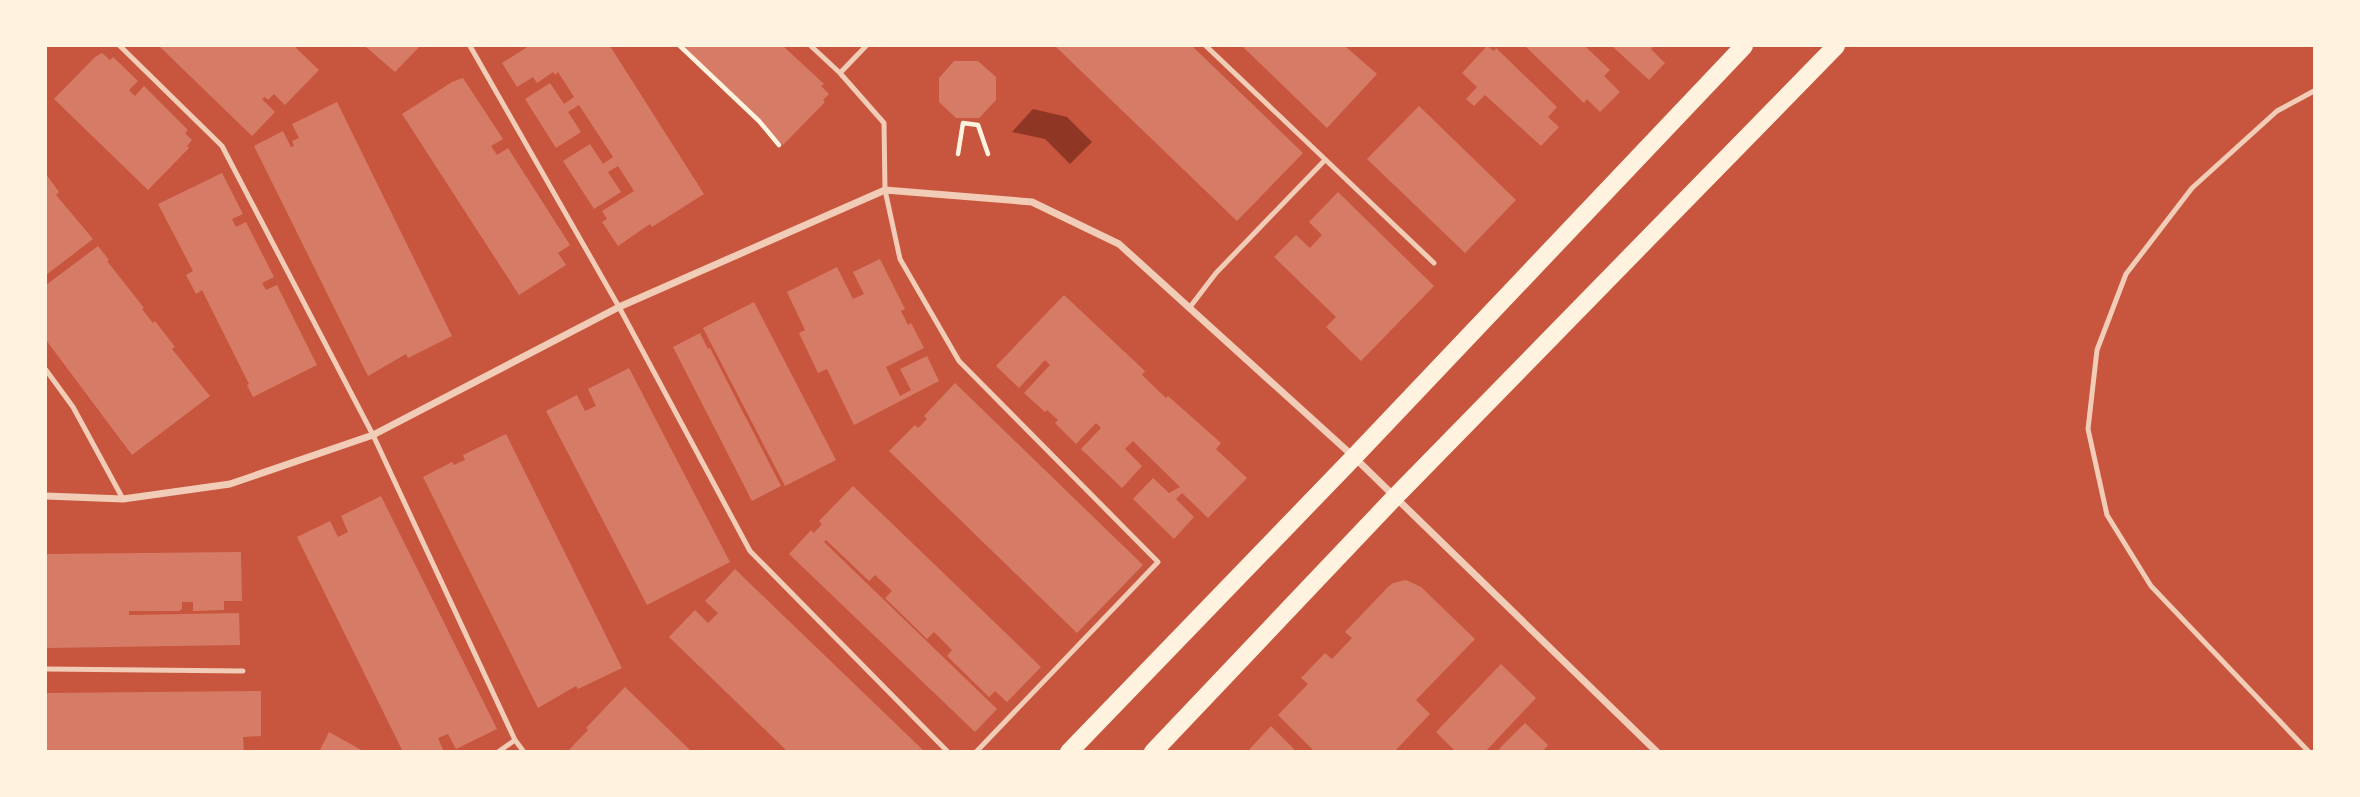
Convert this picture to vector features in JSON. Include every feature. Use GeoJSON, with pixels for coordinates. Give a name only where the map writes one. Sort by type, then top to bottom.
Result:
{"type":"FeatureCollection","features":[{"type":"Feature","properties":{"kind":"main road"},"geometry":{"type":"LineString","coordinates":[[1069,751],[1354,457],[1744,46]]}},
{"type":"Feature","properties":{"kind":"main road"},"geometry":{"type":"LineString","coordinates":[[1153,751],[1394,498],[1836,46]]}},
{"type":"Feature","properties":{"kind":"street"},"geometry":{"type":"LineString","coordinates":[[46,496],[123,499],[230,484],[373,435],[619,307],[886,190],[1032,202],[1119,244],[1354,457],[1657,751]]}},
{"type":"Feature","properties":{"kind":"lane"},"geometry":{"type":"LineString","coordinates":[[120,46],[222,146],[373,435],[515,740],[524,751]]}},
{"type":"Feature","properties":{"kind":"lane"},"geometry":{"type":"LineString","coordinates":[[470,46],[619,307],[750,551],[948,751]]}},
{"type":"Feature","properties":{"kind":"lane"},"geometry":{"type":"LineString","coordinates":[[811,46],[840,73],[884,123],[886,190],[900,259],[959,361],[1158,562],[976,751]]}},
{"type":"Feature","properties":{"kind":"lane"},"geometry":{"type":"LineString","coordinates":[[840,73],[866,46]]}},
{"type":"Feature","properties":{"kind":"lane"},"geometry":{"type":"LineString","coordinates":[[1206,46],[1434,263]]}},
{"type":"Feature","properties":{"kind":"lane"},"geometry":{"type":"LineString","coordinates":[[2309,751],[2151,586],[2107,515],[2088,429],[2097,350],[2126,274],[2192,188],[2277,111],[2315,91]]}},
{"type":"Feature","properties":{"kind":"lane"},"geometry":{"type":"LineString","coordinates":[[1189,307],[1216,273],[1325,159]]}},
{"type":"Feature","properties":{"kind":"lane"},"geometry":{"type":"LineString","coordinates":[[46,370],[73,407],[123,499]]}},
{"type":"Feature","properties":{"kind":"lane"},"geometry":{"type":"LineString","coordinates":[[46,670],[243,671]]}},
{"type":"Feature","properties":{"kind":"lane"},"geometry":{"type":"LineString","coordinates":[[498,751],[515,740]]}},
{"type":"Feature","properties":{"kind":"path"},"geometry":{"type":"LineString","coordinates":[[680,46],[759,121],[779,145]]}},
{"type":"Feature","properties":{"kind":"path"},"geometry":{"type":"LineString","coordinates":[[958,154],[964,123],[978,125],[988,154]]}},
{"type":"Feature","properties":{"kind":"shaded area"},"geometry":{"type":"Polygon","coordinates":[[[1033,109],[1067,117],[1092,142],[1070,164],[1045,139],[1012,132],[1033,109]]]}},
{"type":"Feature","properties":{"kind":"building"},"geometry":{"type":"Polygon","coordinates":[[[159,46],[294,46],[319,70],[285,105],[274,94],[268,100],[265,97],[262,99],[275,112],[252,136],[159,46]]]}},
{"type":"Feature","properties":{"kind":"building"},"geometry":{"type":"Polygon","coordinates":[[[365,46],[420,46],[395,72],[365,46]]]}},
{"type":"Feature","properties":{"kind":"building"},"geometry":{"type":"Polygon","coordinates":[[[529,46],[610,46],[704,194],[652,227],[650,224],[618,246],[602,222],[607,219],[602,211],[634,191],[618,166],[608,172],[621,192],[594,209],[563,161],[590,144],[603,164],[613,157],[579,105],[568,112],[581,132],[556,148],[525,99],[550,83],[564,104],[574,97],[558,72],[555,75],[553,72],[537,83],[533,77],[517,87],[502,63],[529,46]]]}},
{"type":"Feature","properties":{"kind":"building"},"geometry":{"type":"Polygon","coordinates":[[[681,46],[783,46],[824,84],[821,86],[829,94],[823,100],[825,102],[783,145],[681,46]]]}},
{"type":"Feature","properties":{"kind":"building"},"geometry":{"type":"Polygon","coordinates":[[[1055,46],[1192,46],[1303,153],[1237,221],[1055,46]]]}},
{"type":"Feature","properties":{"kind":"building"},"geometry":{"type":"Polygon","coordinates":[[[1242,46],[1345,46],[1377,74],[1327,128],[1242,46]]]}},
{"type":"Feature","properties":{"kind":"building"},"geometry":{"type":"Polygon","coordinates":[[[1487,46],[1494,51],[1496,48],[1557,107],[1548,117],[1559,127],[1541,146],[1485,95],[1474,106],[1466,99],[1477,87],[1462,73],[1487,46]]]}},
{"type":"Feature","properties":{"kind":"building"},"geometry":{"type":"Polygon","coordinates":[[[1525,46],[1585,46],[1610,70],[1604,76],[1620,92],[1600,112],[1587,99],[1584,103],[1525,46]]]}},
{"type":"Feature","properties":{"kind":"building"},"geometry":{"type":"Polygon","coordinates":[[[1612,46],[1650,46],[1665,63],[1649,80],[1612,46]]]}},
{"type":"Feature","properties":{"kind":"building"},"geometry":{"type":"Polygon","coordinates":[[[102,53],[110,60],[113,57],[138,81],[129,90],[135,96],[144,86],[188,130],[185,133],[192,140],[187,146],[189,148],[148,190],[54,99],[102,53]]]}},
{"type":"Feature","properties":{"kind":"building"},"geometry":{"type":"Polygon","coordinates":[[[954,61],[978,61],[996,77],[996,100],[979,118],[956,118],[939,102],[939,78],[954,61]]]}},
{"type":"Feature","properties":{"kind":"building"},"geometry":{"type":"Polygon","coordinates":[[[463,78],[503,139],[491,146],[497,155],[508,148],[570,245],[558,253],[566,265],[519,295],[402,114],[452,82],[463,78]]]}},
{"type":"Feature","properties":{"kind":"building"},"geometry":{"type":"Polygon","coordinates":[[[337,102],[452,336],[408,358],[406,354],[368,376],[254,146],[283,131],[291,147],[294,146],[292,141],[299,138],[292,124],[337,102]]]}},
{"type":"Feature","properties":{"kind":"building"},"geometry":{"type":"Polygon","coordinates":[[[1419,106],[1516,200],[1465,253],[1367,159],[1419,106]]]}},
{"type":"Feature","properties":{"kind":"building"},"geometry":{"type":"Polygon","coordinates":[[[222,173],[243,214],[232,219],[236,227],[246,222],[274,277],[262,283],[266,290],[277,285],[317,365],[253,397],[202,290],[196,294],[186,275],[193,271],[158,204],[222,173]]]}},
{"type":"Feature","properties":{"kind":"building"},"geometry":{"type":"Polygon","coordinates":[[[46,174],[59,192],[56,195],[93,239],[46,275],[46,174]]]}},
{"type":"Feature","properties":{"kind":"building"},"geometry":{"type":"Polygon","coordinates":[[[1338,192],[1434,286],[1361,361],[1326,327],[1336,317],[1274,257],[1296,235],[1310,248],[1322,235],[1309,222],[1338,192]]]}},
{"type":"Feature","properties":{"kind":"building"},"geometry":{"type":"Polygon","coordinates":[[[98,246],[144,308],[142,309],[153,323],[155,321],[175,347],[172,349],[210,396],[132,455],[46,340],[46,285],[98,246]]]}},
{"type":"Feature","properties":{"kind":"building"},"geometry":{"type":"Polygon","coordinates":[[[880,259],[905,309],[901,311],[908,325],[911,323],[924,348],[886,367],[900,396],[911,390],[900,369],[927,356],[939,381],[854,425],[827,369],[818,373],[799,333],[805,330],[787,292],[837,267],[853,299],[864,294],[853,272],[880,259]]]}},
{"type":"Feature","properties":{"kind":"building"},"geometry":{"type":"Polygon","coordinates":[[[1064,295],[1145,371],[1142,375],[1166,398],[1168,396],[1221,443],[1216,449],[1247,478],[1208,518],[1182,493],[1176,499],[1194,517],[1174,539],[1133,499],[1153,478],[1169,493],[1180,487],[1133,441],[1125,449],[1142,466],[1122,488],[1081,449],[1101,428],[1096,423],[1076,444],[1055,423],[1058,420],[1024,393],[1050,365],[1045,360],[1019,388],[996,366],[1064,295]]]}},
{"type":"Feature","properties":{"kind":"building"},"geometry":{"type":"Polygon","coordinates":[[[754,302],[836,460],[785,486],[703,328],[754,302]]]}},
{"type":"Feature","properties":{"kind":"building"},"geometry":{"type":"Polygon","coordinates":[[[700,333],[781,486],[752,501],[673,347],[700,333]]]}},
{"type":"Feature","properties":{"kind":"building"},"geometry":{"type":"Polygon","coordinates":[[[629,368],[730,562],[647,605],[546,411],[577,395],[585,411],[596,406],[588,389],[629,368]]]}},
{"type":"Feature","properties":{"kind":"building"},"geometry":{"type":"Polygon","coordinates":[[[955,383],[1143,565],[1077,633],[889,451],[915,425],[918,428],[927,419],[924,416],[955,383]]]}},
{"type":"Feature","properties":{"kind":"building"},"geometry":{"type":"Polygon","coordinates":[[[506,434],[622,668],[578,689],[576,686],[538,708],[423,477],[452,462],[454,465],[465,460],[463,455],[506,434]]]}},
{"type":"Feature","properties":{"kind":"building"},"geometry":{"type":"Polygon","coordinates":[[[853,486],[1041,667],[1007,702],[995,691],[989,697],[947,656],[952,650],[934,632],[927,639],[885,598],[892,591],[875,575],[869,581],[826,540],[824,542],[997,709],[975,732],[789,554],[811,530],[814,533],[822,524],[819,521],[853,486]]]}},
{"type":"Feature","properties":{"kind":"building"},"geometry":{"type":"Polygon","coordinates":[[[381,496],[497,729],[456,749],[448,734],[438,738],[444,752],[403,752],[297,537],[330,521],[338,537],[348,532],[341,516],[381,496]]]}},
{"type":"Feature","properties":{"kind":"building"},"geometry":{"type":"Polygon","coordinates":[[[241,552],[242,601],[224,601],[224,610],[193,611],[193,602],[182,602],[182,609],[179,611],[129,611],[129,615],[239,613],[240,645],[46,648],[46,554],[241,552]]]}},
{"type":"Feature","properties":{"kind":"building"},"geometry":{"type":"Polygon","coordinates":[[[735,569],[925,752],[788,752],[669,637],[695,610],[708,623],[718,613],[705,601],[735,569]]]}},
{"type":"Feature","properties":{"kind":"building"},"geometry":{"type":"Polygon","coordinates":[[[1406,580],[1421,587],[1475,639],[1416,700],[1430,714],[1394,752],[1315,752],[1278,715],[1308,684],[1301,678],[1325,653],[1332,659],[1352,638],[1345,632],[1388,587],[1406,580]]]}},
{"type":"Feature","properties":{"kind":"building"},"geometry":{"type":"Polygon","coordinates":[[[1501,664],[1536,698],[1485,752],[1456,752],[1436,732],[1501,664]]]}},
{"type":"Feature","properties":{"kind":"building"},"geometry":{"type":"Polygon","coordinates":[[[625,687],[692,752],[567,752],[625,687]]]}},
{"type":"Feature","properties":{"kind":"building"},"geometry":{"type":"Polygon","coordinates":[[[261,691],[261,736],[243,737],[244,752],[46,752],[46,693],[261,691]]]}},
{"type":"Feature","properties":{"kind":"building"},"geometry":{"type":"Polygon","coordinates":[[[1525,723],[1548,745],[1542,752],[1501,752],[1499,749],[1525,723]]]}},
{"type":"Feature","properties":{"kind":"building"},"geometry":{"type":"Polygon","coordinates":[[[1271,726],[1294,749],[1291,752],[1247,752],[1271,726]]]}},
{"type":"Feature","properties":{"kind":"building"},"geometry":{"type":"Polygon","coordinates":[[[329,732],[365,752],[319,752],[329,732]]]}}]}
